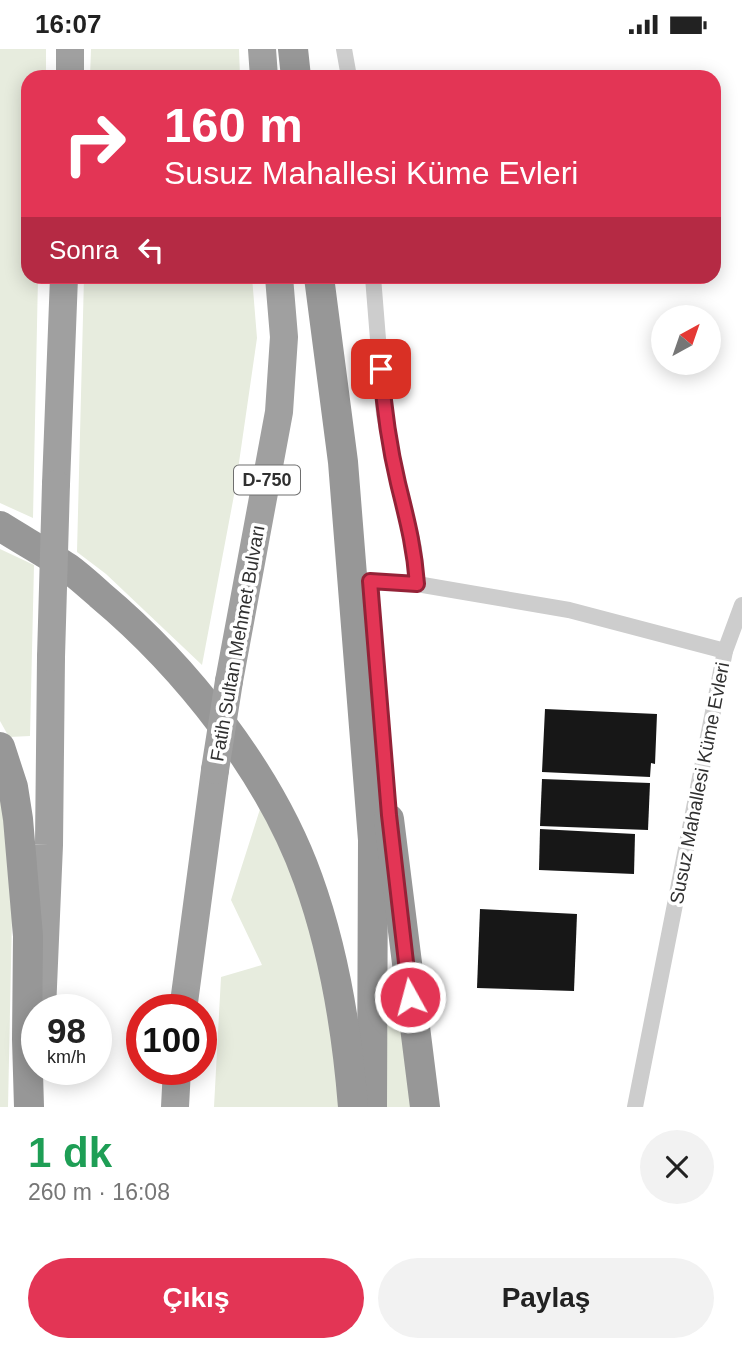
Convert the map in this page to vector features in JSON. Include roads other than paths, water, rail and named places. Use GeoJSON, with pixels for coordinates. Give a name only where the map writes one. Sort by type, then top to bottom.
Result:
{"type":"FeatureCollection","features":[{"type":"Feature","properties":{"kind":"highway"},"geometry":{"type":"LineString","coordinates":[[70,49],[70,70]]}},
{"type":"Feature","properties":{"kind":"highway"},"geometry":{"type":"LineString","coordinates":[[262,49],[264,70]]}},
{"type":"Feature","properties":{"kind":"highway"},"geometry":{"type":"LineString","coordinates":[[293,49],[295,70]]}},
{"type":"Feature","properties":{"kind":"highway"},"geometry":{"type":"LineString","coordinates":[[43,994],[64,284]]}},
{"type":"Feature","properties":{"kind":"highway","name":"Fatih Sultan Mehmet Bulvarı"},"geometry":{"type":"LineString","coordinates":[[185,994],[229,681],[279,412],[284,337],[280,284]]}},
{"type":"Feature","properties":{"kind":"highway"},"geometry":{"type":"LineString","coordinates":[[321,284],[342,462],[373,840],[372,1107]]}},
{"type":"Feature","properties":{"kind":"highway"},"geometry":{"type":"LineString","coordinates":[[342,462],[370,581],[389,815],[425,1107]]}},
{"type":"Feature","properties":{"kind":"highway"},"geometry":{"type":"LineString","coordinates":[[0,526],[69,569],[132,621],[170,660],[209,708],[248,763],[284,823],[308,879],[330,960],[346,1037],[353,1107]]}},
{"type":"Feature","properties":{"kind":"highway"},"geometry":{"type":"LineString","coordinates":[[0,747],[13,787],[27,923],[29,1107]]}},
{"type":"Feature","properties":{"kind":"highway"},"geometry":{"type":"LineString","coordinates":[[38,1107],[39,1085]]}},
{"type":"Feature","properties":{"kind":"highway"},"geometry":{"type":"LineString","coordinates":[[175,1107],[176,1085]]}},
{"type":"Feature","properties":{"kind":"street"},"geometry":{"type":"LineString","coordinates":[[344,49],[348,70]]}},
{"type":"Feature","properties":{"kind":"street"},"geometry":{"type":"LineString","coordinates":[[374,284],[384,414],[414,548],[417,584]]}},
{"type":"Feature","properties":{"kind":"street","name":"Susuz Mahallesi Küme Evleri"},"geometry":{"type":"LineString","coordinates":[[370,581],[417,584],[569,610],[726,651],[635,1107]]}},
{"type":"Feature","properties":{"kind":"street"},"geometry":{"type":"LineString","coordinates":[[726,651],[742,605]]}}]}
